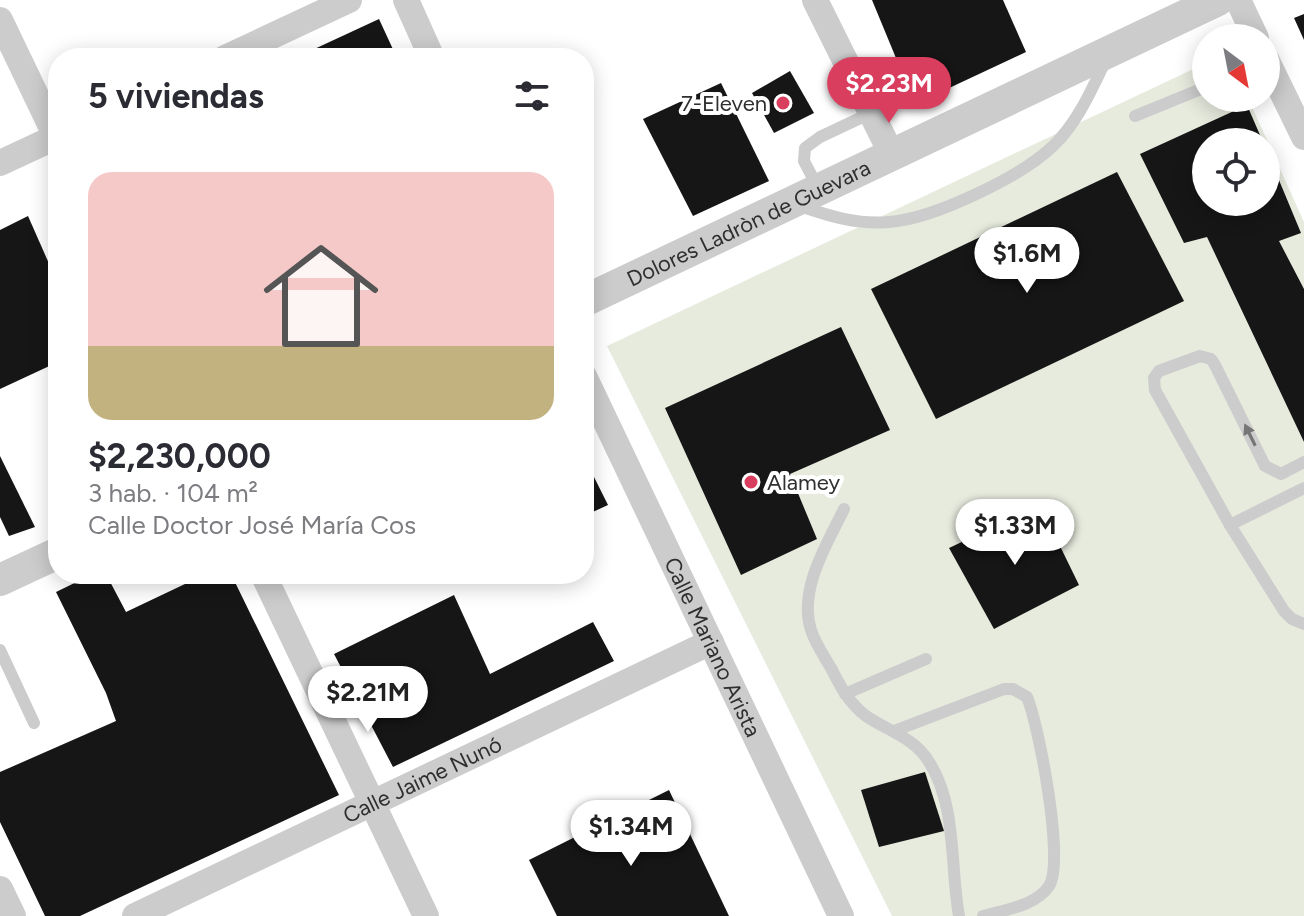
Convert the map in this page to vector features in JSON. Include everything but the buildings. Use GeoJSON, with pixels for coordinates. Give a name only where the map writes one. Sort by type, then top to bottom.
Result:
{"type":"FeatureCollection","features":[{"type":"Feature","properties":{"kind":"street"},"geometry":{"type":"LineString","coordinates":[[246,48],[349,0]]}},
{"type":"Feature","properties":{"kind":"street"},"geometry":{"type":"LineString","coordinates":[[406,0],[428,48]]}},
{"type":"Feature","properties":{"kind":"street"},"geometry":{"type":"LineString","coordinates":[[815,0],[892,155]]}},
{"type":"Feature","properties":{"kind":"street","name":"Dolores Ladròn de Guevara"},"geometry":{"type":"LineString","coordinates":[[594,296],[1218,0]]}},
{"type":"Feature","properties":{"kind":"street"},"geometry":{"type":"LineString","coordinates":[[1238,0],[1249,24]]}},
{"type":"Feature","properties":{"kind":"street"},"geometry":{"type":"LineString","coordinates":[[0,20],[48,119]]}},
{"type":"Feature","properties":{"kind":"street"},"geometry":{"type":"LineString","coordinates":[[1280,92],[1304,137]]}},
{"type":"Feature","properties":{"kind":"street"},"geometry":{"type":"LineString","coordinates":[[0,163],[48,142]]}},
{"type":"Feature","properties":{"kind":"street","name":"Calle Mariano Arista"},"geometry":{"type":"LineString","coordinates":[[594,397],[841,916]]}},
{"type":"Feature","properties":{"kind":"street"},"geometry":{"type":"LineString","coordinates":[[0,580],[48,558]]}},
{"type":"Feature","properties":{"kind":"street"},"geometry":{"type":"LineString","coordinates":[[268,584],[426,916]]}},
{"type":"Feature","properties":{"kind":"street","name":"Calle Jaime Nunó"},"geometry":{"type":"LineString","coordinates":[[135,916],[711,642]]}},
{"type":"Feature","properties":{"kind":"street"},"geometry":{"type":"LineString","coordinates":[[0,889],[13,916]]}},
{"type":"Feature","properties":{"kind":"lane"},"geometry":{"type":"LineString","coordinates":[[788,202],[849,221],[889,222],[935,211],[993,184],[1025,167],[1054,145],[1078,114],[1112,48]]}},
{"type":"Feature","properties":{"kind":"lane"},"geometry":{"type":"LineString","coordinates":[[1135,116],[1192,93]]}},
{"type":"Feature","properties":{"kind":"lane"},"geometry":{"type":"LineString","coordinates":[[818,188],[804,161],[805,148],[820,137],[871,113]]}},
{"type":"Feature","properties":{"kind":"lane"},"geometry":{"type":"LineString","coordinates":[[1304,462],[1281,474],[1265,466],[1211,359],[1200,356],[1159,371],[1153,383],[1155,390],[1230,525],[1284,611],[1304,624]]}},
{"type":"Feature","properties":{"kind":"lane"},"geometry":{"type":"LineString","coordinates":[[1230,525],[1304,488]]}},
{"type":"Feature","properties":{"kind":"lane"},"geometry":{"type":"LineString","coordinates":[[844,509],[817,568],[808,613],[811,631],[845,694],[867,717],[894,731],[919,749],[930,762],[946,813],[959,916]]}},
{"type":"Feature","properties":{"kind":"lane"},"geometry":{"type":"LineString","coordinates":[[0,650],[34,723]]}},
{"type":"Feature","properties":{"kind":"lane"},"geometry":{"type":"LineString","coordinates":[[845,694],[926,659]]}},
{"type":"Feature","properties":{"kind":"lane"},"geometry":{"type":"LineString","coordinates":[[894,731],[1004,689],[1013,689],[1027,697],[1041,751],[1056,859],[1050,885],[1042,895],[1020,911],[983,916]]}},
{"type":"Feature","properties":{"kind":"shaded area"},"geometry":{"type":"Polygon","coordinates":[[[1192,70],[1192,112],[1254,112],[1262,128],[1192,128],[1192,216],[1280,216],[1280,169],[1304,222],[1304,916],[892,916],[607,346],[1192,70]]]}},
{"type":"Feature","properties":{"kind":"place","name":"7-Eleven"},"geometry":{"type":"Point","coordinates":[783,103]}},
{"type":"Feature","properties":{"kind":"place","name":"Alamey"},"geometry":{"type":"Point","coordinates":[751,482]}}]}
